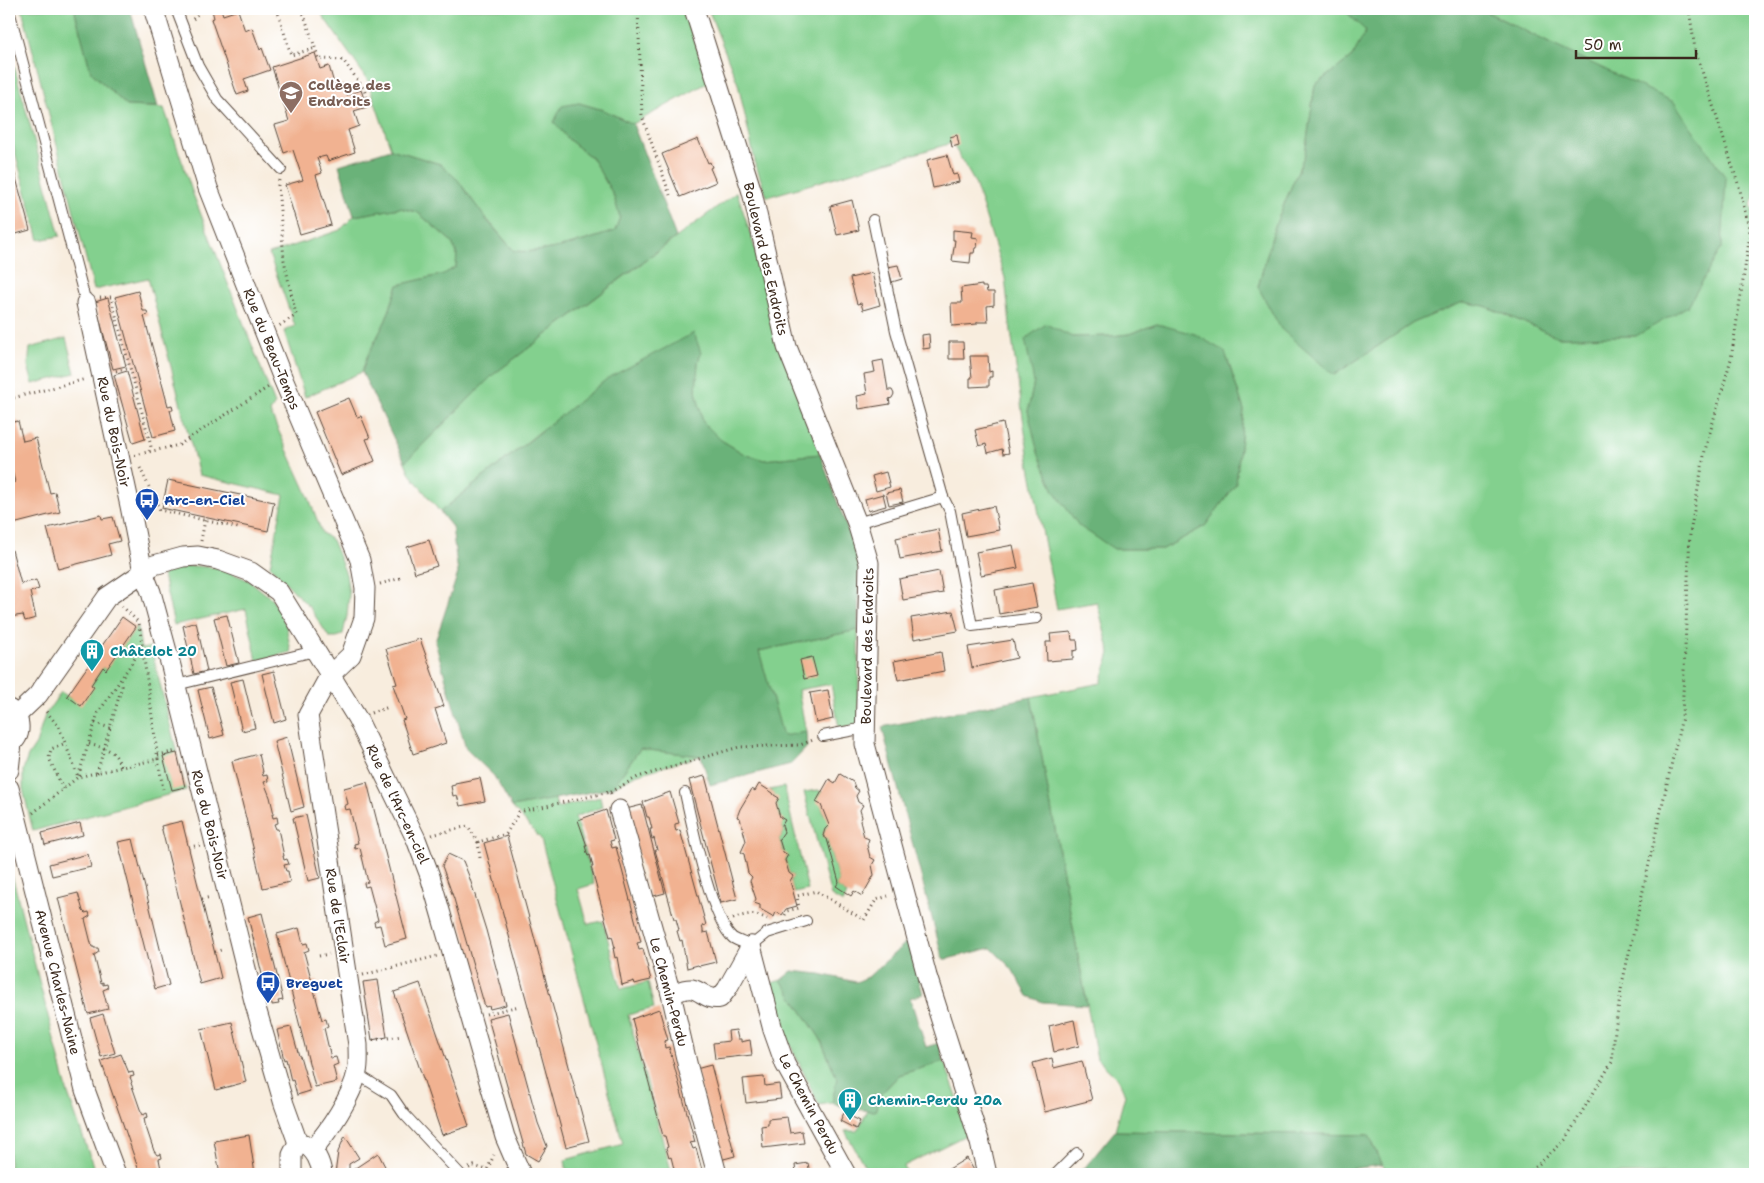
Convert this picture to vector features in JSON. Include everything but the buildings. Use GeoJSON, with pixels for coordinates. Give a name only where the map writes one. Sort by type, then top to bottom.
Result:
{"type":"FeatureCollection","features":[{"type":"Feature","properties":{"kind":"street","name":"Boulevard des Endroits"},"geometry":{"type":"LineString","coordinates":[[694,9],[752,192],[787,347],[857,523],[869,562],[865,744],[927,976],[980,1143],[987,1174]]}},
{"type":"Feature","properties":{"kind":"street","name":"Rue du Beau-Temps"},"geometry":{"type":"LineString","coordinates":[[155,14],[208,188],[272,351],[360,560],[365,588],[364,618],[351,655],[330,675]]}},
{"type":"Feature","properties":{"kind":"street","name":"Rue du Bois-Noir"},"geometry":{"type":"LineString","coordinates":[[92,301],[143,572],[151,592],[176,685],[254,1000],[284,1104],[305,1147],[321,1167],[322,1174]]}},
{"type":"Feature","properties":{"kind":"street","name":"Rue de l'Arc-en-ciel"},"geometry":{"type":"LineString","coordinates":[[12,713],[38,695],[107,597],[154,565],[183,557],[198,556],[218,560],[251,572],[279,592],[357,718],[416,839],[430,876],[504,1137],[521,1174]]}},
{"type":"Feature","properties":{"kind":"street","name":"Rue de l'Eclair"},"geometry":{"type":"LineString","coordinates":[[305,1147],[331,1127],[357,1074],[358,1045],[308,715],[330,675]]}},
{"type":"Feature","properties":{"kind":"street"},"geometry":{"type":"LineString","coordinates":[[9,770],[10,744],[16,739],[19,727],[12,713]]}},
{"type":"Feature","properties":{"kind":"street","name":"Avenue Charles-Naine"},"geometry":{"type":"LineString","coordinates":[[9,788],[85,1090],[116,1174]]}},
{"type":"Feature","properties":{"kind":"street","name":"Le Chemin-Perdu"},"geometry":{"type":"LineString","coordinates":[[618,810],[670,994],[717,1174]]}},
{"type":"Feature","properties":{"kind":"street"},"geometry":{"type":"LineString","coordinates":[[670,994],[689,989],[711,998],[720,998],[724,995],[751,946]]}},
{"type":"Feature","properties":{"kind":"street","name":"Le Chemin Perdu"},"geometry":{"type":"LineString","coordinates":[[751,946],[773,1030],[786,1064],[846,1174]]}},
{"type":"Feature","properties":{"kind":"street"},"geometry":{"type":"LineString","coordinates":[[292,1174],[293,1149],[305,1147]]}},
{"type":"Feature","properties":{"kind":"lane"},"geometry":{"type":"LineString","coordinates":[[155,14],[175,9],[198,66],[217,99],[281,169]]}},
{"type":"Feature","properties":{"kind":"lane","name":"Rue du Bois-Noir"},"geometry":{"type":"LineString","coordinates":[[9,10],[92,301]]}},
{"type":"Feature","properties":{"kind":"lane"},"geometry":{"type":"LineString","coordinates":[[873,220],[896,331],[944,497],[950,511],[972,626],[1037,618]]}},
{"type":"Feature","properties":{"kind":"lane"},"geometry":{"type":"LineString","coordinates":[[857,523],[944,497]]}},
{"type":"Feature","properties":{"kind":"lane"},"geometry":{"type":"LineString","coordinates":[[176,685],[315,651]]}},
{"type":"Feature","properties":{"kind":"lane"},"geometry":{"type":"LineString","coordinates":[[823,736],[865,728]]}},
{"type":"Feature","properties":{"kind":"lane"},"geometry":{"type":"LineString","coordinates":[[685,793],[711,899],[723,924],[733,938],[751,946],[768,932],[806,921]]}},
{"type":"Feature","properties":{"kind":"lane"},"geometry":{"type":"LineString","coordinates":[[357,1074],[391,1095],[404,1114],[460,1174]]}},
{"type":"Feature","properties":{"kind":"lane"},"geometry":{"type":"LineString","coordinates":[[1056,1174],[1077,1153]]}},
{"type":"Feature","properties":{"kind":"path"},"geometry":{"type":"LineString","coordinates":[[257,9],[267,9]]}},
{"type":"Feature","properties":{"kind":"path"},"geometry":{"type":"LineString","coordinates":[[277,9],[291,55],[316,48]]}},
{"type":"Feature","properties":{"kind":"path"},"geometry":{"type":"LineString","coordinates":[[302,9],[319,59],[343,60],[364,89],[369,106]]}},
{"type":"Feature","properties":{"kind":"path"},"geometry":{"type":"LineString","coordinates":[[638,9],[642,116],[670,195]]}},
{"type":"Feature","properties":{"kind":"path"},"geometry":{"type":"LineString","coordinates":[[1689,9],[1694,49],[1740,190],[1750,232],[1755,244]]}},
{"type":"Feature","properties":{"kind":"path"},"geometry":{"type":"LineString","coordinates":[[278,185],[284,260],[296,315],[282,325]]}},
{"type":"Feature","properties":{"kind":"path"},"geometry":{"type":"LineString","coordinates":[[1528,1174],[1565,1140],[1612,1062],[1614,1030],[1622,984],[1682,717],[1690,533],[1705,450],[1731,359],[1755,202]]}},
{"type":"Feature","properties":{"kind":"path"},"geometry":{"type":"LineString","coordinates":[[92,301],[111,297],[151,446],[148,452]]}},
{"type":"Feature","properties":{"kind":"path"},"geometry":{"type":"LineString","coordinates":[[117,371],[130,368]]}},
{"type":"Feature","properties":{"kind":"path"},"geometry":{"type":"LineString","coordinates":[[9,399],[81,381]]}},
{"type":"Feature","properties":{"kind":"path"},"geometry":{"type":"LineString","coordinates":[[135,455],[179,445],[268,387]]}},
{"type":"Feature","properties":{"kind":"path"},"geometry":{"type":"LineString","coordinates":[[137,461],[160,510],[238,528]]}},
{"type":"Feature","properties":{"kind":"path"},"geometry":{"type":"LineString","coordinates":[[201,541],[205,520]]}},
{"type":"Feature","properties":{"kind":"path"},"geometry":{"type":"LineString","coordinates":[[380,584],[401,578]]}},
{"type":"Feature","properties":{"kind":"path"},"geometry":{"type":"LineString","coordinates":[[120,603],[139,623],[163,789]]}},
{"type":"Feature","properties":{"kind":"path"},"geometry":{"type":"LineString","coordinates":[[78,777],[98,714],[142,648]]}},
{"type":"Feature","properties":{"kind":"path"},"geometry":{"type":"LineString","coordinates":[[97,773],[122,686],[120,681]]}},
{"type":"Feature","properties":{"kind":"path"},"geometry":{"type":"LineString","coordinates":[[376,712],[389,707]]}},
{"type":"Feature","properties":{"kind":"path"},"geometry":{"type":"LineString","coordinates":[[44,710],[56,721],[78,777]]}},
{"type":"Feature","properties":{"kind":"path"},"geometry":{"type":"LineString","coordinates":[[95,723],[110,728]]}},
{"type":"Feature","properties":{"kind":"path"},"geometry":{"type":"LineString","coordinates":[[610,792],[638,777],[739,748],[800,745],[823,736]]}},
{"type":"Feature","properties":{"kind":"path"},"geometry":{"type":"LineString","coordinates":[[63,789],[49,758],[51,749],[66,744]]}},
{"type":"Feature","properties":{"kind":"path"},"geometry":{"type":"LineString","coordinates":[[89,744],[110,750],[116,756],[120,768]]}},
{"type":"Feature","properties":{"kind":"path"},"geometry":{"type":"LineString","coordinates":[[19,823],[78,777],[120,768],[171,753]]}},
{"type":"Feature","properties":{"kind":"path"},"geometry":{"type":"LineString","coordinates":[[478,842],[506,834],[519,812],[603,794]]}},
{"type":"Feature","properties":{"kind":"path"},"geometry":{"type":"LineString","coordinates":[[430,835],[468,826],[478,842],[480,858]]}},
{"type":"Feature","properties":{"kind":"path"},"geometry":{"type":"LineString","coordinates":[[189,847],[197,845]]}},
{"type":"Feature","properties":{"kind":"path"},"geometry":{"type":"LineString","coordinates":[[787,912],[799,908],[797,896],[816,891],[864,920],[876,900],[885,897]]}},
{"type":"Feature","properties":{"kind":"path"},"geometry":{"type":"LineString","coordinates":[[202,899],[209,898]]}},
{"type":"Feature","properties":{"kind":"path"},"geometry":{"type":"LineString","coordinates":[[723,924],[753,913],[769,921]]}},
{"type":"Feature","properties":{"kind":"path"},"geometry":{"type":"LineString","coordinates":[[215,952],[220,950]]}},
{"type":"Feature","properties":{"kind":"path"},"geometry":{"type":"LineString","coordinates":[[319,956],[325,955]]}},
{"type":"Feature","properties":{"kind":"path"},"geometry":{"type":"LineString","coordinates":[[363,974],[429,958]]}},
{"type":"Feature","properties":{"kind":"path"},"geometry":{"type":"LineString","coordinates":[[486,1014],[519,1006]]}},
{"type":"Feature","properties":{"kind":"path"},"geometry":{"type":"LineString","coordinates":[[372,1041],[402,1036]]}},
{"type":"Feature","properties":{"kind":"path"},"geometry":{"type":"LineString","coordinates":[[481,1168],[487,1170],[494,1155]]}},
{"type":"Feature","properties":{"kind":"green space"},"geometry":{"type":"Polygon","coordinates":[[[22,9],[77,9],[75,12],[91,72],[127,106],[164,108],[193,194],[275,404],[270,412],[309,498],[322,533],[332,540],[346,574],[349,594],[343,634],[337,637],[329,637],[310,608],[270,566],[284,495],[199,475],[148,278],[94,290],[22,9]]]}},
{"type":"Feature","properties":{"kind":"green space"},"geometry":{"type":"Polygon","coordinates":[[[77,9],[130,9],[158,107],[127,106],[91,72],[75,12],[77,9]]]}},
{"type":"Feature","properties":{"kind":"green space"},"geometry":{"type":"Polygon","coordinates":[[[318,9],[684,9],[709,82],[633,124],[603,110],[579,103],[568,139],[592,158],[613,194],[620,217],[615,231],[552,249],[514,251],[440,164],[391,149],[367,79],[318,9]]]}},
{"type":"Feature","properties":{"kind":"green space"},"geometry":{"type":"Polygon","coordinates":[[[708,9],[1343,9],[1367,31],[1352,57],[1315,85],[1305,154],[1275,226],[1258,287],[1334,375],[1413,323],[1463,302],[1485,306],[1558,337],[1636,336],[1551,44],[1481,9],[1755,9],[1755,198],[1751,204],[1755,219],[1755,1174],[1387,1174],[1369,1135],[1115,1131],[1125,1095],[1118,1079],[1097,1059],[1031,697],[1101,683],[1110,653],[1097,602],[1057,609],[1029,461],[1005,278],[975,183],[952,143],[767,197],[756,166],[738,84],[708,9]],[[1157,324],[1129,334],[1071,337],[1046,325],[1028,411],[1114,549],[1163,549],[1205,526],[1236,484],[1244,410],[1225,352],[1157,324]]]}},
{"type":"Feature","properties":{"kind":"green space"},"geometry":{"type":"Polygon","coordinates":[[[1343,9],[1481,9],[1674,102],[1726,178],[1722,247],[1688,306],[1636,336],[1558,337],[1485,306],[1463,302],[1413,323],[1334,375],[1281,329],[1258,287],[1275,226],[1305,154],[1315,85],[1352,57],[1366,31],[1343,9]]]}},
{"type":"Feature","properties":{"kind":"green space"},"geometry":{"type":"Polygon","coordinates":[[[9,47],[60,236],[39,240],[9,130],[9,47]]]}},
{"type":"Feature","properties":{"kind":"green space"},"geometry":{"type":"Polygon","coordinates":[[[579,103],[603,110],[633,124],[676,237],[494,374],[405,462],[362,372],[367,357],[386,320],[398,285],[444,274],[456,267],[457,253],[451,241],[417,212],[400,208],[354,216],[339,165],[391,149],[440,164],[458,180],[486,219],[514,251],[539,251],[565,246],[615,231],[620,217],[613,194],[592,158],[568,139],[554,122],[562,106],[579,103]]]}},
{"type":"Feature","properties":{"kind":"green space"},"geometry":{"type":"Polygon","coordinates":[[[737,192],[820,454],[764,460],[744,454],[721,440],[703,422],[696,391],[698,362],[701,353],[542,430],[440,512],[410,474],[405,462],[494,374],[737,192]]]}},
{"type":"Feature","properties":{"kind":"green space"},"geometry":{"type":"Polygon","coordinates":[[[400,208],[417,212],[451,241],[457,253],[456,267],[444,274],[398,285],[386,320],[367,357],[362,372],[305,397],[284,331],[295,326],[269,254],[340,230],[354,216],[400,208]]]}},
{"type":"Feature","properties":{"kind":"green space"},"geometry":{"type":"Polygon","coordinates":[[[1046,324],[1072,337],[1129,334],[1157,324],[1195,334],[1225,352],[1244,410],[1236,484],[1205,526],[1163,549],[1114,549],[1079,526],[1054,491],[1038,453],[1028,411],[1034,382],[1025,339],[1046,324]]]}},
{"type":"Feature","properties":{"kind":"green space"},"geometry":{"type":"Polygon","coordinates":[[[694,333],[701,353],[698,362],[696,391],[703,422],[721,440],[744,454],[764,460],[820,454],[859,561],[858,630],[759,651],[783,736],[806,732],[807,747],[791,764],[710,785],[701,756],[640,749],[612,788],[512,807],[494,776],[466,749],[435,642],[458,573],[452,527],[440,512],[608,378],[694,333]]]}},
{"type":"Feature","properties":{"kind":"green space"},"geometry":{"type":"Polygon","coordinates":[[[66,338],[75,373],[33,384],[28,366],[30,348],[66,338]]]}},
{"type":"Feature","properties":{"kind":"green space"},"geometry":{"type":"Polygon","coordinates":[[[194,566],[220,568],[250,581],[272,599],[286,625],[291,652],[257,661],[246,609],[174,625],[163,576],[173,569],[194,566]]]}},
{"type":"Feature","properties":{"kind":"green space"},"geometry":{"type":"Polygon","coordinates":[[[136,627],[138,627],[141,649],[151,647],[186,790],[33,831],[23,789],[23,770],[28,756],[36,744],[45,715],[61,692],[81,705],[103,667],[106,669],[136,627]]]}},
{"type":"Feature","properties":{"kind":"green space"},"geometry":{"type":"Polygon","coordinates":[[[858,630],[859,725],[839,728],[831,684],[798,690],[806,732],[783,737],[759,651],[858,630]]]}},
{"type":"Feature","properties":{"kind":"green space"},"geometry":{"type":"Polygon","coordinates":[[[1031,697],[1087,1005],[1042,1002],[1028,996],[1012,969],[991,948],[943,960],[882,727],[1031,697]]]}},
{"type":"Feature","properties":{"kind":"green space"},"geometry":{"type":"Polygon","coordinates":[[[640,749],[701,756],[635,775],[612,788],[640,749]]]}},
{"type":"Feature","properties":{"kind":"green space"},"geometry":{"type":"Polygon","coordinates":[[[784,787],[808,890],[794,893],[790,881],[793,876],[789,873],[785,860],[788,856],[783,852],[779,839],[784,832],[773,793],[769,790],[784,787]]]}},
{"type":"Feature","properties":{"kind":"green space"},"geometry":{"type":"Polygon","coordinates":[[[818,790],[822,792],[819,796],[829,825],[825,829],[823,836],[827,839],[839,882],[836,886],[847,894],[843,903],[831,896],[804,792],[818,790]]]}},
{"type":"Feature","properties":{"kind":"green space"},"geometry":{"type":"Polygon","coordinates":[[[600,797],[602,807],[575,817],[594,884],[578,889],[588,924],[603,921],[621,989],[648,982],[654,1008],[628,1015],[672,1174],[567,1174],[565,1160],[623,1144],[541,839],[512,807],[555,798],[557,808],[600,797]]]}},
{"type":"Feature","properties":{"kind":"green space"},"geometry":{"type":"Polygon","coordinates":[[[9,863],[68,1094],[96,1174],[9,1174],[9,863]]]}},
{"type":"Feature","properties":{"kind":"green space"},"geometry":{"type":"Polygon","coordinates":[[[909,940],[923,994],[910,998],[926,1047],[939,1043],[944,1061],[899,1075],[881,1094],[875,1111],[851,1109],[832,1103],[837,1078],[820,1038],[781,980],[792,971],[820,974],[856,982],[868,977],[909,940]]]}},
{"type":"Feature","properties":{"kind":"green space"},"geometry":{"type":"Polygon","coordinates":[[[781,980],[820,1038],[837,1078],[832,1103],[819,1105],[787,1038],[769,984],[781,980]]]}},
{"type":"Feature","properties":{"kind":"green space"},"geometry":{"type":"Polygon","coordinates":[[[944,1061],[970,1133],[904,1166],[907,1174],[869,1174],[845,1131],[857,1131],[868,1110],[875,1111],[881,1094],[899,1075],[944,1061]]]}},
{"type":"Feature","properties":{"kind":"green space"},"geometry":{"type":"Polygon","coordinates":[[[1115,1131],[1369,1135],[1382,1165],[1311,1174],[1084,1174],[1082,1171],[1115,1131]]]}},
{"type":"Feature","properties":{"kind":"place","name":"Collège des Endroits"},"geometry":{"type":"Point","coordinates":[291,114]}},
{"type":"Feature","properties":{"kind":"place","name":"Arc-en-Ciel"},"geometry":{"type":"Point","coordinates":[147,521]}},
{"type":"Feature","properties":{"kind":"place","name":"Châtelot 20"},"geometry":{"type":"Point","coordinates":[92,672]}},
{"type":"Feature","properties":{"kind":"place","name":"Breguet"},"geometry":{"type":"Point","coordinates":[268,1004]}},
{"type":"Feature","properties":{"kind":"place","name":"Chemin-Perdu 20a"},"geometry":{"type":"Point","coordinates":[850,1121]}}]}
